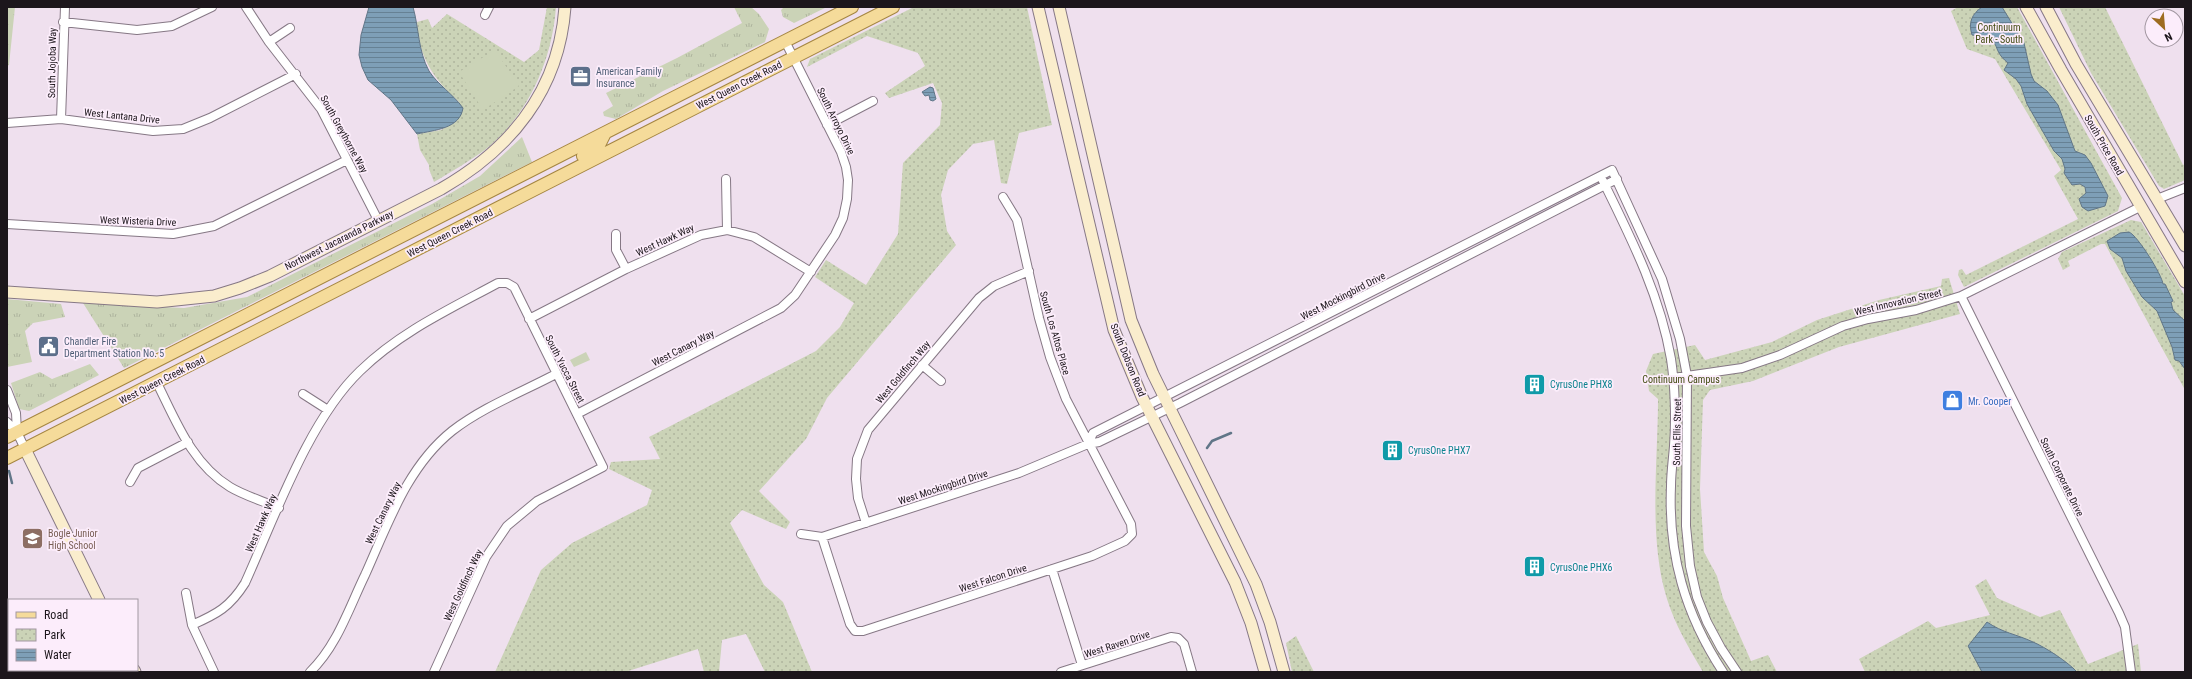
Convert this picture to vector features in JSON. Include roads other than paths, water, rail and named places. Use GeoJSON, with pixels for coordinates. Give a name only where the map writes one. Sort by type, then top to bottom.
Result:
{"type":"FeatureCollection","features":[{"type":"Feature","properties":{"kind":"main road","name":"Northwest Jacaranda Parkway"},"geometry":{"type":"LineString","coordinates":[[7,292],[157,302],[214,296],[240,288],[270,276],[468,174],[487,159],[517,129],[544,85],[557,51],[565,7]]}},
{"type":"Feature","properties":{"kind":"main road","name":"West Queen Creek Road"},"geometry":{"type":"LineString","coordinates":[[12,435],[852,7]]}},
{"type":"Feature","properties":{"kind":"main road","name":"West Queen Creek Road"},"geometry":{"type":"LineString","coordinates":[[7,458],[157,383],[893,7]]}},
{"type":"Feature","properties":{"kind":"main road","name":"South Dobson Road"},"geometry":{"type":"LineString","coordinates":[[1038,7],[1109,311],[1120,346],[1149,411],[1235,582],[1251,623],[1265,672]]}},
{"type":"Feature","properties":{"kind":"main road","name":"South Dobson Road"},"geometry":{"type":"LineString","coordinates":[[1059,7],[1127,305],[1144,353],[1164,398],[1256,584],[1270,622],[1284,672]]}},
{"type":"Feature","properties":{"kind":"main road","name":"South Price Road"},"geometry":{"type":"LineString","coordinates":[[2026,7],[2140,207],[2185,282]]}},
{"type":"Feature","properties":{"kind":"main road","name":"South Price Road"},"geometry":{"type":"LineString","coordinates":[[2046,7],[2076,64],[2185,246]]}},
{"type":"Feature","properties":{"kind":"main road"},"geometry":{"type":"LineString","coordinates":[[552,181],[561,167],[597,149],[605,133]]}},
{"type":"Feature","properties":{"kind":"main road"},"geometry":{"type":"LineString","coordinates":[[2140,207],[2157,199]]}},
{"type":"Feature","properties":{"kind":"main road"},"geometry":{"type":"LineString","coordinates":[[25,449],[99,599]]}},
{"type":"Feature","properties":{"kind":"street","name":"South Jojoba Way"},"geometry":{"type":"LineString","coordinates":[[61,120],[63,22],[65,7]]}},
{"type":"Feature","properties":{"kind":"street"},"geometry":{"type":"LineString","coordinates":[[63,22],[137,30],[172,26],[212,7]]}},
{"type":"Feature","properties":{"kind":"street","name":"South Greythorne Way"},"geometry":{"type":"LineString","coordinates":[[246,7],[269,42],[296,74],[321,109],[378,220]]}},
{"type":"Feature","properties":{"kind":"street"},"geometry":{"type":"LineString","coordinates":[[485,15],[489,7]]}},
{"type":"Feature","properties":{"kind":"street"},"geometry":{"type":"LineString","coordinates":[[269,42],[290,28]]}},
{"type":"Feature","properties":{"kind":"street","name":"South Arroyo Drive"},"geometry":{"type":"LineString","coordinates":[[785,41],[827,125],[846,167],[847,199],[843,218],[811,272],[795,295]]}},
{"type":"Feature","properties":{"kind":"street","name":"West Lantana Drive"},"geometry":{"type":"LineString","coordinates":[[7,123],[61,120],[153,131],[184,129],[210,118],[296,74]]}},
{"type":"Feature","properties":{"kind":"street"},"geometry":{"type":"LineString","coordinates":[[827,125],[873,101]]}},
{"type":"Feature","properties":{"kind":"street","name":"West Wisteria Drive"},"geometry":{"type":"LineString","coordinates":[[7,224],[173,234],[214,226],[347,160]]}},
{"type":"Feature","properties":{"kind":"street","name":"West Mockingbird Drive"},"geometry":{"type":"LineString","coordinates":[[1149,411],[1164,398],[1612,170]]}},
{"type":"Feature","properties":{"kind":"street","name":"South Ellis Street"},"geometry":{"type":"LineString","coordinates":[[1612,170],[1662,279],[1672,309],[1687,376],[1686,526],[1690,566],[1698,597],[1707,622],[1721,648],[1737,672]]}},
{"type":"Feature","properties":{"kind":"street","name":"South Ellis Street"},"geometry":{"type":"LineString","coordinates":[[1601,176],[1640,257],[1653,290],[1662,322],[1673,378],[1675,444],[1671,486],[1672,527],[1679,572],[1697,628],[1723,672]]}},
{"type":"Feature","properties":{"kind":"street"},"geometry":{"type":"LineString","coordinates":[[726,179],[727,230]]}},
{"type":"Feature","properties":{"kind":"street","name":"West Mockingbird Drive"},"geometry":{"type":"LineString","coordinates":[[801,534],[822,537],[1019,473],[1088,444],[1093,433],[1149,411],[1169,408],[1617,179]]}},
{"type":"Feature","properties":{"kind":"street"},"geometry":{"type":"LineString","coordinates":[[2157,199],[2185,188]]}},
{"type":"Feature","properties":{"kind":"street","name":"South Los Altos Place"},"geometry":{"type":"LineString","coordinates":[[1003,197],[1017,220],[1050,357],[1066,399],[1130,524],[1132,534]]}},
{"type":"Feature","properties":{"kind":"street","name":"West Innovation Street"},"geometry":{"type":"LineString","coordinates":[[1673,378],[1742,368],[1780,355],[1843,326],[1868,319],[1916,310],[1961,296],[2140,207]]}},
{"type":"Feature","properties":{"kind":"street","name":"West Hawk Way"},"geometry":{"type":"LineString","coordinates":[[529,319],[626,269],[701,235],[727,230],[754,237],[811,272]]}},
{"type":"Feature","properties":{"kind":"street"},"geometry":{"type":"LineString","coordinates":[[616,234],[616,250],[626,269]]}},
{"type":"Feature","properties":{"kind":"street","name":"West Goldfinch Way"},"geometry":{"type":"LineString","coordinates":[[866,523],[858,498],[856,479],[857,459],[861,446],[875,421],[979,298],[994,286],[1029,271]]}},
{"type":"Feature","properties":{"kind":"street"},"geometry":{"type":"LineString","coordinates":[[1407,275],[1412,285]]}},
{"type":"Feature","properties":{"kind":"street","name":"West Hawk Way"},"geometry":{"type":"LineString","coordinates":[[192,625],[219,613],[236,597],[245,583],[304,452],[328,410],[360,371],[394,342],[424,322],[498,283],[507,283]]}},
{"type":"Feature","properties":{"kind":"street","name":"South Yucca Street"},"geometry":{"type":"LineString","coordinates":[[507,283],[514,287],[603,467]]}},
{"type":"Feature","properties":{"kind":"street","name":"West Canary Way"},"geometry":{"type":"LineString","coordinates":[[577,414],[766,317],[781,308],[795,295]]}},
{"type":"Feature","properties":{"kind":"street","name":"South Corporate Drive"},"geometry":{"type":"LineString","coordinates":[[1961,296],[2119,613],[2125,627],[2131,672]]}},
{"type":"Feature","properties":{"kind":"street"},"geometry":{"type":"LineString","coordinates":[[922,365],[941,381]]}},
{"type":"Feature","properties":{"kind":"street","name":"West Canary Way"},"geometry":{"type":"LineString","coordinates":[[310,672],[336,636],[398,501],[421,464],[452,431],[477,414],[556,374]]}},
{"type":"Feature","properties":{"kind":"street"},"geometry":{"type":"LineString","coordinates":[[157,383],[188,442],[204,467],[232,488],[279,508]]}},
{"type":"Feature","properties":{"kind":"street"},"geometry":{"type":"LineString","coordinates":[[7,390],[16,413],[12,435]]}},
{"type":"Feature","properties":{"kind":"street"},"geometry":{"type":"LineString","coordinates":[[303,394],[328,410]]}},
{"type":"Feature","properties":{"kind":"street"},"geometry":{"type":"LineString","coordinates":[[7,422],[12,435],[25,449]]}},
{"type":"Feature","properties":{"kind":"street"},"geometry":{"type":"LineString","coordinates":[[130,482],[138,468],[188,442]]}},
{"type":"Feature","properties":{"kind":"street","name":"West Goldfinch Way"},"geometry":{"type":"LineString","coordinates":[[434,672],[486,556],[507,526],[537,501],[603,467]]}},
{"type":"Feature","properties":{"kind":"street","name":"West Falcon Drive"},"geometry":{"type":"LineString","coordinates":[[822,537],[850,624],[855,631],[863,631],[1092,556],[1125,541],[1132,534]]}},
{"type":"Feature","properties":{"kind":"street"},"geometry":{"type":"LineString","coordinates":[[1052,569],[1082,665]]}},
{"type":"Feature","properties":{"kind":"street"},"geometry":{"type":"LineString","coordinates":[[186,593],[192,625],[214,672]]}},
{"type":"Feature","properties":{"kind":"street","name":"West Raven Drive"},"geometry":{"type":"LineString","coordinates":[[1061,672],[1171,637],[1178,638],[1184,644],[1192,672]]}},
{"type":"Feature","properties":{"kind":"water"},"geometry":{"type":"Polygon","coordinates":[[[369,7],[413,7],[425,63],[437,81],[463,108],[461,115],[452,124],[438,130],[417,134],[391,100],[368,80],[362,67],[359,55],[361,35],[369,7]]]}},
{"type":"Feature","properties":{"kind":"water"},"geometry":{"type":"Polygon","coordinates":[[[1982,7],[2002,7],[2024,43],[2034,81],[2047,91],[2058,105],[2075,151],[2085,155],[2091,163],[2108,196],[2105,206],[2088,211],[2082,207],[2079,199],[2086,193],[2085,187],[2080,184],[2072,185],[2064,173],[2065,169],[2062,159],[2054,151],[2027,104],[2021,86],[2016,79],[2004,70],[2008,63],[2002,57],[1993,41],[1972,35],[1970,26],[1973,16],[1982,7]]]}},
{"type":"Feature","properties":{"kind":"water"},"geometry":{"type":"Polygon","coordinates":[[[930,87],[933,88],[936,99],[933,101],[930,100],[929,95],[925,96],[922,92],[930,87]]]}},
{"type":"Feature","properties":{"kind":"water"},"geometry":{"type":"Polygon","coordinates":[[[2129,232],[2143,248],[2162,279],[2163,284],[2165,284],[2173,301],[2171,302],[2173,310],[2185,321],[2185,369],[2179,361],[2175,360],[2172,347],[2157,311],[2142,297],[2126,271],[2122,258],[2110,249],[2107,241],[2120,233],[2129,232]]]}},
{"type":"Feature","properties":{"kind":"water"},"geometry":{"type":"Polygon","coordinates":[[[1987,622],[1999,629],[2044,647],[2062,659],[2077,672],[1982,672],[1968,646],[1987,622]]]}},
{"type":"Feature","properties":{"kind":"waterway"},"geometry":{"type":"LineString","coordinates":[[1207,448],[1212,441],[1231,433]]}},
{"type":"Feature","properties":{"kind":"waterway"},"geometry":{"type":"LineString","coordinates":[[9,471],[12,483]]}},
{"type":"Feature","properties":{"kind":"place","name":"American Family Insurance"},"geometry":{"type":"Point","coordinates":[581,77]}},
{"type":"Feature","properties":{"kind":"place","name":"Chandler Fire Department Station No. 5"},"geometry":{"type":"Point","coordinates":[49,347]}},
{"type":"Feature","properties":{"kind":"place","name":"CyrusOne PHX8"},"geometry":{"type":"Point","coordinates":[1535,384]}},
{"type":"Feature","properties":{"kind":"place","name":"Mr. Cooper"},"geometry":{"type":"Point","coordinates":[1952,401]}},
{"type":"Feature","properties":{"kind":"place","name":"CyrusOne PHX7"},"geometry":{"type":"Point","coordinates":[1392,450]}},
{"type":"Feature","properties":{"kind":"place","name":"Bogle Junior High School"},"geometry":{"type":"Point","coordinates":[32,539]}},
{"type":"Feature","properties":{"kind":"place","name":"CyrusOne PHX6"},"geometry":{"type":"Point","coordinates":[1534,567]}},
{"type":"Feature","properties":{"kind":"park label","name":"Continuum Park - South"},"geometry":{"type":"Point","coordinates":[1999,32]}},
{"type":"Feature","properties":{"kind":"park label","name":"Continuum Campus"},"geometry":{"type":"Point","coordinates":[1681,379]}}]}
